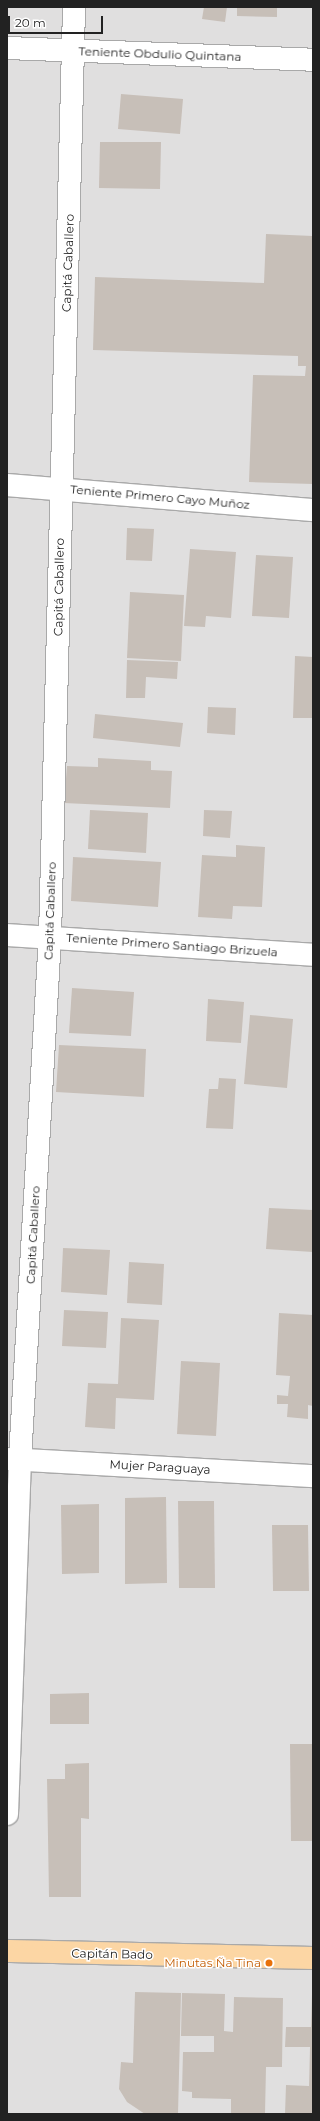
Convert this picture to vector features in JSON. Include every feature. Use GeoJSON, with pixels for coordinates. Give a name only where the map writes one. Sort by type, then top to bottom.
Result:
{"type":"FeatureCollection","features":[{"type":"Feature","properties":{"kind":"main road","name":"Capitán Bado"},"geometry":{"type":"LineString","coordinates":[[7,1951],[313,1958]]}},
{"type":"Feature","properties":{"kind":"street","name":"Capitá Caballero"},"geometry":{"type":"LineString","coordinates":[[7,1814],[13,1459],[50,937],[74,7]]}},
{"type":"Feature","properties":{"kind":"street","name":"Teniente Obdulio Quintana"},"geometry":{"type":"LineString","coordinates":[[7,48],[313,60]]}},
{"type":"Feature","properties":{"kind":"street","name":"Teniente Primero Cayo Muñoz"},"geometry":{"type":"LineString","coordinates":[[7,485],[62,488],[313,510]]}},
{"type":"Feature","properties":{"kind":"street","name":"Teniente Primero Santiago Brizuela"},"geometry":{"type":"LineString","coordinates":[[7,935],[313,955]]}},
{"type":"Feature","properties":{"kind":"street","name":"Mujer Paraguaya"},"geometry":{"type":"LineString","coordinates":[[13,1459],[313,1476]]}},
{"type":"Feature","properties":{"kind":"shaded area"},"geometry":{"type":"Polygon","coordinates":[[[7,7],[313,7],[313,2114],[7,2114],[7,7]]]}},
{"type":"Feature","properties":{"kind":"building"},"geometry":{"type":"Polygon","coordinates":[[[204,7],[227,7],[225,22],[202,19],[204,7]]]}},
{"type":"Feature","properties":{"kind":"building"},"geometry":{"type":"Polygon","coordinates":[[[237,7],[277,7],[277,17],[237,16],[237,7]]]}},
{"type":"Feature","properties":{"kind":"building"},"geometry":{"type":"Polygon","coordinates":[[[121,94],[183,99],[180,134],[118,129],[121,94]]]}},
{"type":"Feature","properties":{"kind":"building"},"geometry":{"type":"Polygon","coordinates":[[[100,142],[161,142],[160,189],[99,188],[100,142]]]}},
{"type":"Feature","properties":{"kind":"building"},"geometry":{"type":"Polygon","coordinates":[[[266,234],[313,236],[313,484],[249,482],[253,375],[305,376],[306,366],[298,366],[298,356],[93,350],[95,277],[264,283],[266,234]]]}},
{"type":"Feature","properties":{"kind":"building"},"geometry":{"type":"Polygon","coordinates":[[[127,528],[154,529],[152,561],[126,560],[127,528]]]}},
{"type":"Feature","properties":{"kind":"building"},"geometry":{"type":"Polygon","coordinates":[[[190,549],[236,552],[231,618],[206,616],[205,627],[184,626],[190,549]]]}},
{"type":"Feature","properties":{"kind":"building"},"geometry":{"type":"Polygon","coordinates":[[[256,555],[293,557],[289,618],[252,616],[256,555]]]}},
{"type":"Feature","properties":{"kind":"building"},"geometry":{"type":"Polygon","coordinates":[[[130,592],[184,595],[181,661],[127,658],[130,592]]]}},
{"type":"Feature","properties":{"kind":"building"},"geometry":{"type":"Polygon","coordinates":[[[295,656],[313,657],[313,718],[293,718],[295,656]]]}},
{"type":"Feature","properties":{"kind":"building"},"geometry":{"type":"Polygon","coordinates":[[[127,660],[178,662],[177,679],[146,677],[145,698],[126,698],[127,660]]]}},
{"type":"Feature","properties":{"kind":"building"},"geometry":{"type":"Polygon","coordinates":[[[208,707],[236,708],[235,735],[207,733],[208,707]]]}},
{"type":"Feature","properties":{"kind":"building"},"geometry":{"type":"Polygon","coordinates":[[[95,714],[183,723],[180,747],[93,738],[95,714]]]}},
{"type":"Feature","properties":{"kind":"building"},"geometry":{"type":"Polygon","coordinates":[[[98,758],[151,761],[151,770],[172,771],[170,808],[64,803],[67,766],[98,767],[98,758]]]}},
{"type":"Feature","properties":{"kind":"building"},"geometry":{"type":"Polygon","coordinates":[[[90,810],[148,813],[146,853],[88,849],[90,810]]]}},
{"type":"Feature","properties":{"kind":"building"},"geometry":{"type":"Polygon","coordinates":[[[204,810],[232,811],[230,838],[203,836],[204,810]]]}},
{"type":"Feature","properties":{"kind":"building"},"geometry":{"type":"Polygon","coordinates":[[[236,845],[265,847],[262,907],[233,906],[232,919],[198,917],[202,855],[236,857],[236,845]]]}},
{"type":"Feature","properties":{"kind":"building"},"geometry":{"type":"Polygon","coordinates":[[[73,857],[161,862],[158,907],[71,901],[73,857]]]}},
{"type":"Feature","properties":{"kind":"building"},"geometry":{"type":"Polygon","coordinates":[[[72,988],[134,992],[131,1036],[69,1033],[72,988]]]}},
{"type":"Feature","properties":{"kind":"building"},"geometry":{"type":"Polygon","coordinates":[[[208,999],[244,1002],[241,1043],[206,1041],[208,999]]]}},
{"type":"Feature","properties":{"kind":"building"},"geometry":{"type":"Polygon","coordinates":[[[250,1015],[293,1019],[287,1088],[244,1084],[250,1015]]]}},
{"type":"Feature","properties":{"kind":"building"},"geometry":{"type":"Polygon","coordinates":[[[59,1045],[146,1049],[144,1097],[56,1092],[59,1045]]]}},
{"type":"Feature","properties":{"kind":"building"},"geometry":{"type":"Polygon","coordinates":[[[219,1078],[236,1079],[233,1129],[206,1128],[209,1089],[218,1089],[219,1078]]]}},
{"type":"Feature","properties":{"kind":"building"},"geometry":{"type":"Polygon","coordinates":[[[269,1208],[313,1210],[313,1252],[266,1249],[269,1208]]]}},
{"type":"Feature","properties":{"kind":"building"},"geometry":{"type":"Polygon","coordinates":[[[63,1248],[110,1250],[107,1295],[61,1292],[63,1248]]]}},
{"type":"Feature","properties":{"kind":"building"},"geometry":{"type":"Polygon","coordinates":[[[129,1262],[164,1264],[162,1305],[127,1303],[129,1262]]]}},
{"type":"Feature","properties":{"kind":"building"},"geometry":{"type":"Polygon","coordinates":[[[64,1310],[108,1312],[106,1348],[62,1346],[64,1310]]]}},
{"type":"Feature","properties":{"kind":"building"},"geometry":{"type":"Polygon","coordinates":[[[279,1313],[313,1315],[313,1406],[308,1405],[308,1419],[287,1417],[288,1404],[277,1404],[277,1395],[288,1396],[290,1376],[276,1375],[279,1313]]]}},
{"type":"Feature","properties":{"kind":"building"},"geometry":{"type":"Polygon","coordinates":[[[121,1318],[159,1320],[154,1400],[116,1398],[115,1429],[85,1427],[88,1383],[118,1384],[121,1318]]]}},
{"type":"Feature","properties":{"kind":"building"},"geometry":{"type":"Polygon","coordinates":[[[181,1361],[220,1363],[216,1436],[177,1434],[181,1361]]]}},
{"type":"Feature","properties":{"kind":"building"},"geometry":{"type":"Polygon","coordinates":[[[166,1497],[167,1583],[125,1584],[125,1498],[166,1497]]]}},
{"type":"Feature","properties":{"kind":"building"},"geometry":{"type":"Polygon","coordinates":[[[178,1501],[214,1501],[215,1588],[179,1588],[178,1501]]]}},
{"type":"Feature","properties":{"kind":"building"},"geometry":{"type":"Polygon","coordinates":[[[99,1504],[99,1573],[62,1574],[61,1505],[99,1504]]]}},
{"type":"Feature","properties":{"kind":"building"},"geometry":{"type":"Polygon","coordinates":[[[272,1525],[308,1525],[309,1591],[273,1591],[272,1525]]]}},
{"type":"Feature","properties":{"kind":"building"},"geometry":{"type":"Polygon","coordinates":[[[89,1693],[89,1724],[50,1724],[50,1694],[89,1693]]]}},
{"type":"Feature","properties":{"kind":"building"},"geometry":{"type":"Polygon","coordinates":[[[290,1744],[313,1744],[313,1841],[291,1841],[290,1744]]]}},
{"type":"Feature","properties":{"kind":"building"},"geometry":{"type":"Polygon","coordinates":[[[89,1763],[89,1819],[81,1818],[81,1897],[49,1897],[47,1779],[65,1779],[65,1764],[89,1763]]]}},
{"type":"Feature","properties":{"kind":"building"},"geometry":{"type":"Polygon","coordinates":[[[135,1992],[181,1993],[178,2114],[145,2114],[127,2102],[119,2089],[121,2062],[133,2063],[135,1992]]]}},
{"type":"Feature","properties":{"kind":"building"},"geometry":{"type":"Polygon","coordinates":[[[182,1993],[225,1994],[224,2031],[233,2032],[234,1997],[283,1998],[282,2067],[266,2067],[265,2114],[231,2114],[231,2099],[192,2098],[192,2092],[182,2091],[183,2052],[214,2052],[214,2036],[181,2036],[182,1993]]]}},
{"type":"Feature","properties":{"kind":"building"},"geometry":{"type":"Polygon","coordinates":[[[312,1994],[313,2114],[285,2114],[286,2085],[309,2086],[310,2047],[285,2047],[286,2027],[311,2027],[312,1994]]]}},
{"type":"Feature","properties":{"kind":"place","name":"Minutas Ña Tina"},"geometry":{"type":"Point","coordinates":[269,1963]}}]}
